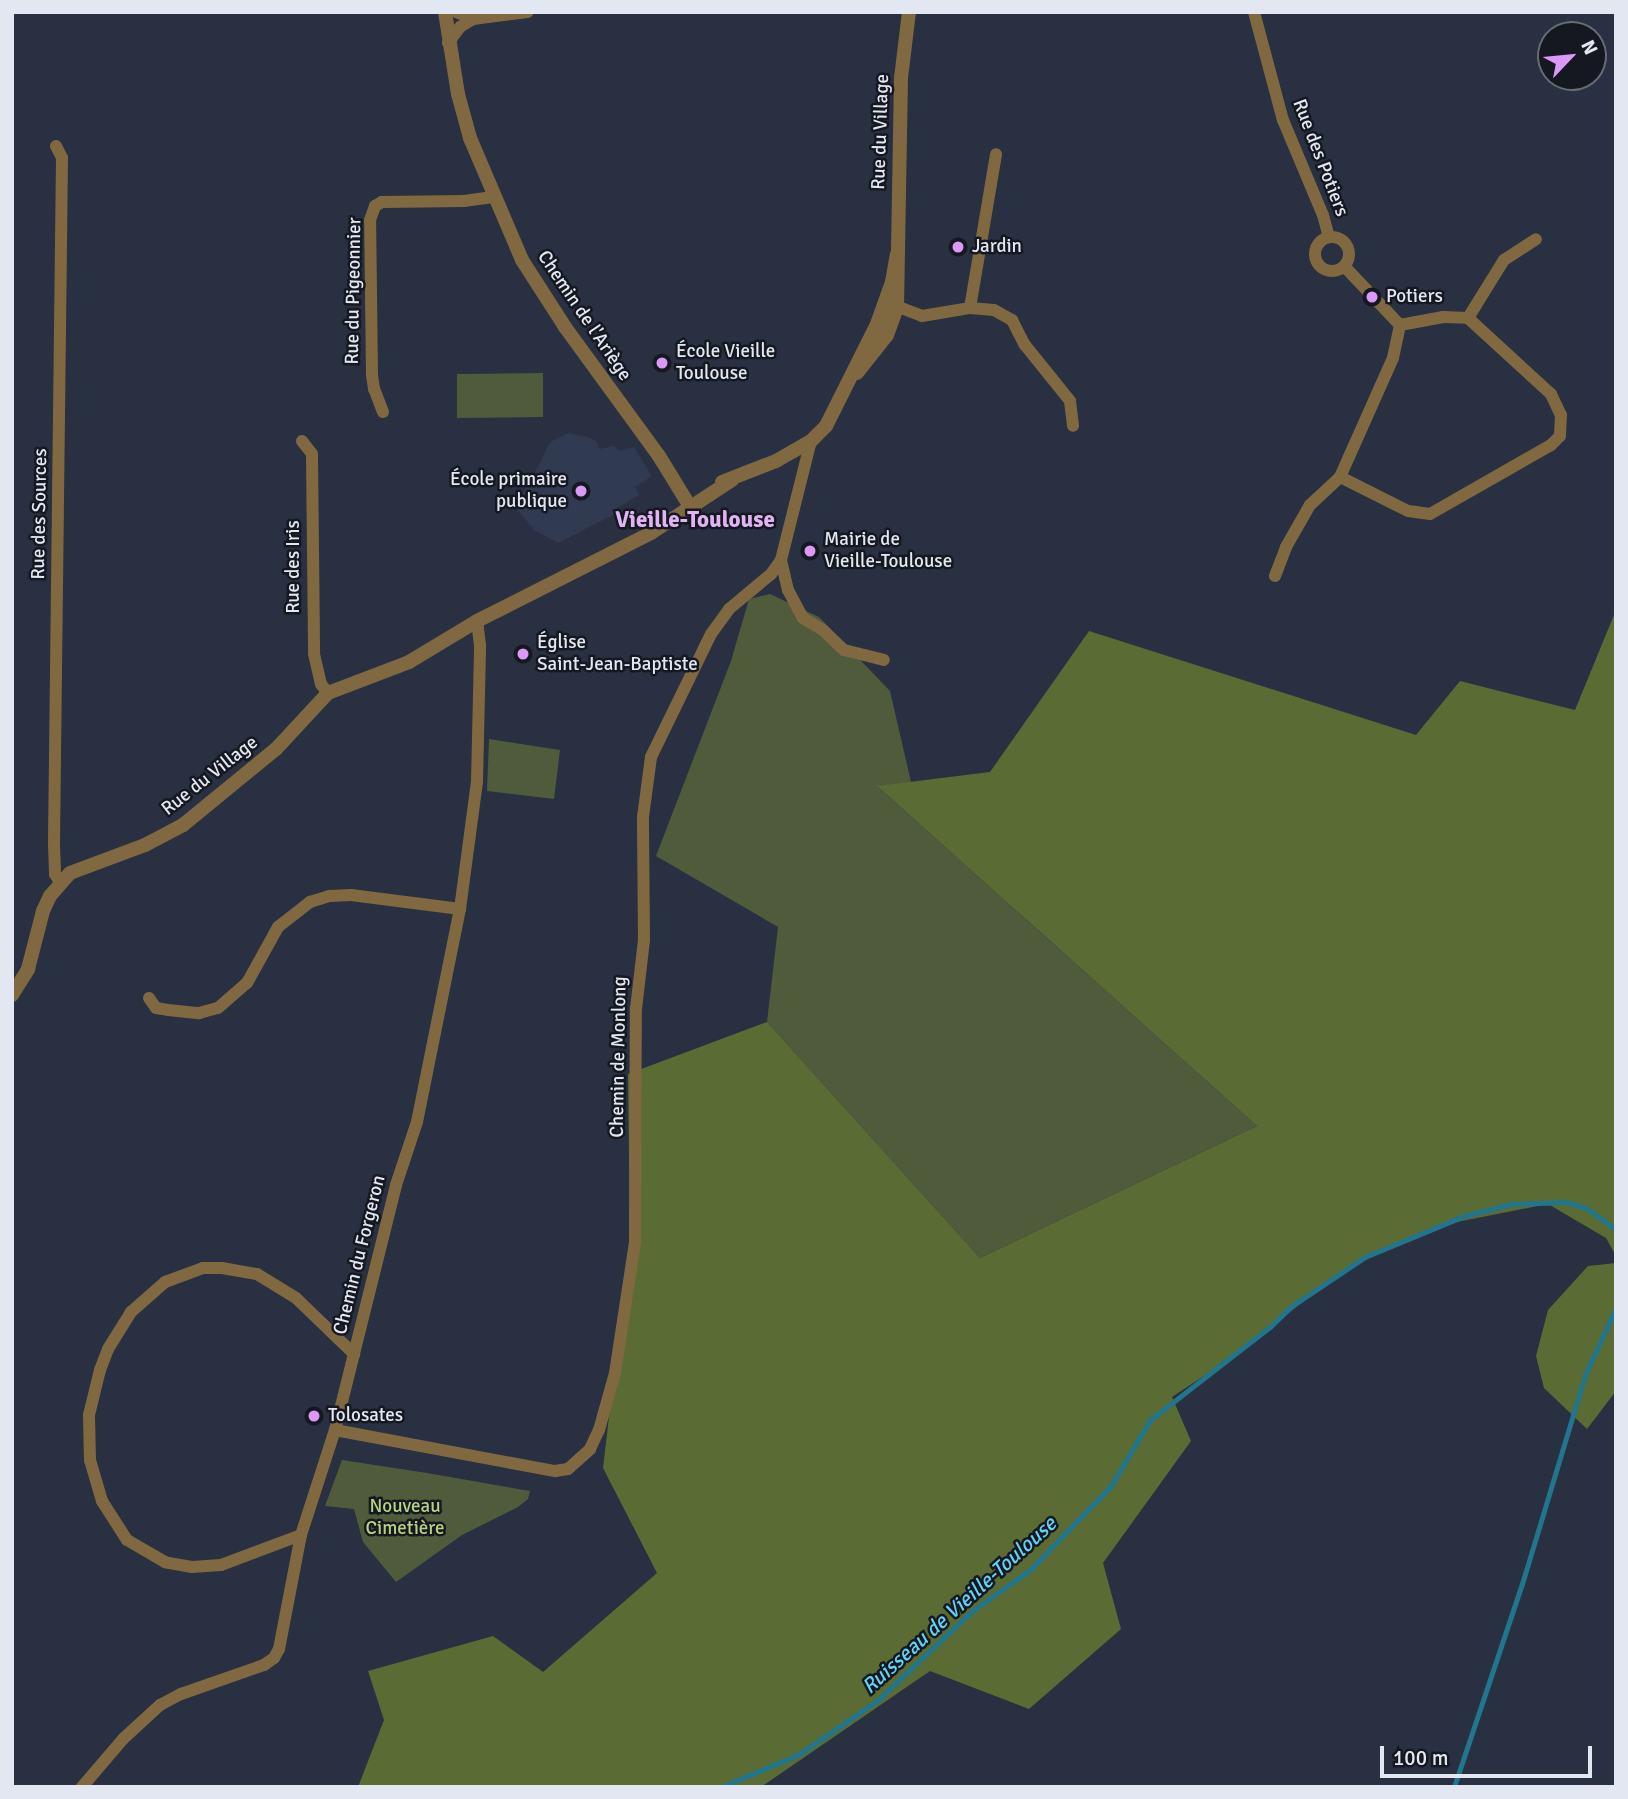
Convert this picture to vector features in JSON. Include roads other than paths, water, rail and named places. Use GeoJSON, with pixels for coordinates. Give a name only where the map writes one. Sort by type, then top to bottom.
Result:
{"type":"FeatureCollection","features":[{"type":"Feature","properties":{"kind":"street","name":"Chemin de l'Ariège"},"geometry":{"type":"LineString","coordinates":[[445,12],[448,43],[470,138],[493,197],[540,290],[659,456],[687,502]]}},
{"type":"Feature","properties":{"kind":"street"},"geometry":{"type":"LineString","coordinates":[[456,12],[474,19]]}},
{"type":"Feature","properties":{"kind":"street"},"geometry":{"type":"LineString","coordinates":[[448,43],[460,27],[474,19],[528,12]]}},
{"type":"Feature","properties":{"kind":"street","name":"Rue du Village"},"geometry":{"type":"LineString","coordinates":[[60,882],[83,867],[145,845],[183,825],[276,749],[326,691],[410,663],[477,621],[635,539],[666,510],[776,461],[811,441],[827,426],[892,305],[897,254],[901,78],[909,12]]}},
{"type":"Feature","properties":{"kind":"street","name":"Rue des Potiers"},"geometry":{"type":"LineString","coordinates":[[1254,12],[1283,120],[1323,215],[1329,237]]}},
{"type":"Feature","properties":{"kind":"street","name":"Rue des Sources"},"geometry":{"type":"LineString","coordinates":[[56,146],[62,158],[54,844],[55,874],[60,882]]}},
{"type":"Feature","properties":{"kind":"street"},"geometry":{"type":"LineString","coordinates":[[970,308],[996,154]]}},
{"type":"Feature","properties":{"kind":"street","name":"Rue du Pigeonnier"},"geometry":{"type":"LineString","coordinates":[[383,412],[372,375],[370,220],[375,206],[382,202],[487,200],[493,197]]}},
{"type":"Feature","properties":{"kind":"street","name":"Rue des Potiers"},"geometry":{"type":"LineString","coordinates":[[1329,237],[1336,237],[1346,245],[1349,256],[1344,266],[1333,271],[1325,270],[1315,258],[1317,244],[1329,237]]}},
{"type":"Feature","properties":{"kind":"street"},"geometry":{"type":"LineString","coordinates":[[1468,318],[1504,260],[1536,239]]}},
{"type":"Feature","properties":{"kind":"street"},"geometry":{"type":"LineString","coordinates":[[1344,266],[1399,325]]}},
{"type":"Feature","properties":{"kind":"street"},"geometry":{"type":"LineString","coordinates":[[892,305],[932,317],[970,308],[994,310],[1012,320],[1026,345],[1070,401],[1073,426]]}},
{"type":"Feature","properties":{"kind":"street"},"geometry":{"type":"LineString","coordinates":[[1340,477],[1408,511],[1430,514],[1551,445],[1560,436],[1561,415],[1551,394],[1468,318],[1443,317],[1399,325]]}},
{"type":"Feature","properties":{"kind":"street"},"geometry":{"type":"LineString","coordinates":[[1275,576],[1286,547],[1310,505],[1340,477],[1393,358],[1399,325]]}},
{"type":"Feature","properties":{"kind":"street","name":"Rue des Iris"},"geometry":{"type":"LineString","coordinates":[[302,441],[312,454],[314,654],[326,691]]}},
{"type":"Feature","properties":{"kind":"street","name":"Chemin de Monlong"},"geometry":{"type":"LineString","coordinates":[[335,1430],[555,1471],[568,1469],[590,1449],[606,1408],[615,1373],[635,1243],[636,1009],[644,940],[643,817],[651,757],[711,634],[729,609],[771,574],[781,560],[811,441]]}},
{"type":"Feature","properties":{"kind":"street"},"geometry":{"type":"LineString","coordinates":[[781,560],[788,590],[803,618],[823,630],[844,650],[884,660]]}},
{"type":"Feature","properties":{"kind":"street","name":"Chemin du Forgeron"},"geometry":{"type":"LineString","coordinates":[[82,1787],[122,1739],[160,1705],[181,1694],[264,1665],[274,1658],[284,1633],[301,1535],[335,1430],[396,1185],[422,1099],[460,909],[477,782],[480,627],[477,621]]}},
{"type":"Feature","properties":{"kind":"street"},"geometry":{"type":"LineString","coordinates":[[12,995],[28,969],[43,911],[60,882]]}},
{"type":"Feature","properties":{"kind":"street"},"geometry":{"type":"LineString","coordinates":[[149,998],[156,1008],[168,1010],[199,1013],[218,1008],[247,983],[278,927],[310,902],[330,896],[351,894],[460,909]]}},
{"type":"Feature","properties":{"kind":"street"},"geometry":{"type":"LineString","coordinates":[[301,1535],[221,1565],[192,1567],[165,1562],[127,1540],[102,1501],[90,1460],[89,1415],[100,1370],[108,1349],[131,1311],[166,1282],[203,1268],[257,1274],[296,1298],[354,1354]]}},
{"type":"Feature","properties":{"kind":"waterway","name":"Ruisseau de Vieille-Toulouse"},"geometry":{"type":"LineString","coordinates":[[721,1787],[798,1755],[877,1701],[970,1613],[1031,1569],[1111,1486],[1150,1420],[1270,1327],[1292,1306],[1365,1257],[1464,1216],[1511,1204],[1567,1202],[1588,1209],[1616,1229]]}},
{"type":"Feature","properties":{"kind":"waterway"},"geometry":{"type":"LineString","coordinates":[[1454,1787],[1522,1584],[1585,1375],[1616,1308]]}},
{"type":"Feature","properties":{"kind":"place","name":"Jardin"},"geometry":{"type":"Point","coordinates":[958,247]}},
{"type":"Feature","properties":{"kind":"place","name":"Potiers"},"geometry":{"type":"Point","coordinates":[1372,297]}},
{"type":"Feature","properties":{"kind":"place","name":"École Vieille Toulouse"},"geometry":{"type":"Point","coordinates":[662,363]}},
{"type":"Feature","properties":{"kind":"place","name":"École primaire publique"},"geometry":{"type":"Point","coordinates":[581,491]}},
{"type":"Feature","properties":{"kind":"place","name":"Mairie de Vieille-Toulouse"},"geometry":{"type":"Point","coordinates":[810,551]}},
{"type":"Feature","properties":{"kind":"place","name":"Église Saint-Jean-Baptiste"},"geometry":{"type":"Point","coordinates":[523,654]}},
{"type":"Feature","properties":{"kind":"place","name":"Tolosates"},"geometry":{"type":"Point","coordinates":[314,1416]}},
{"type":"Feature","properties":{"kind":"district","name":"Vieille-Toulouse"},"geometry":{"type":"Point","coordinates":[695,520]}},
{"type":"Feature","properties":{"kind":"park label","name":"Nouveau Cimetière"},"geometry":{"type":"Point","coordinates":[405,1518]}}]}
